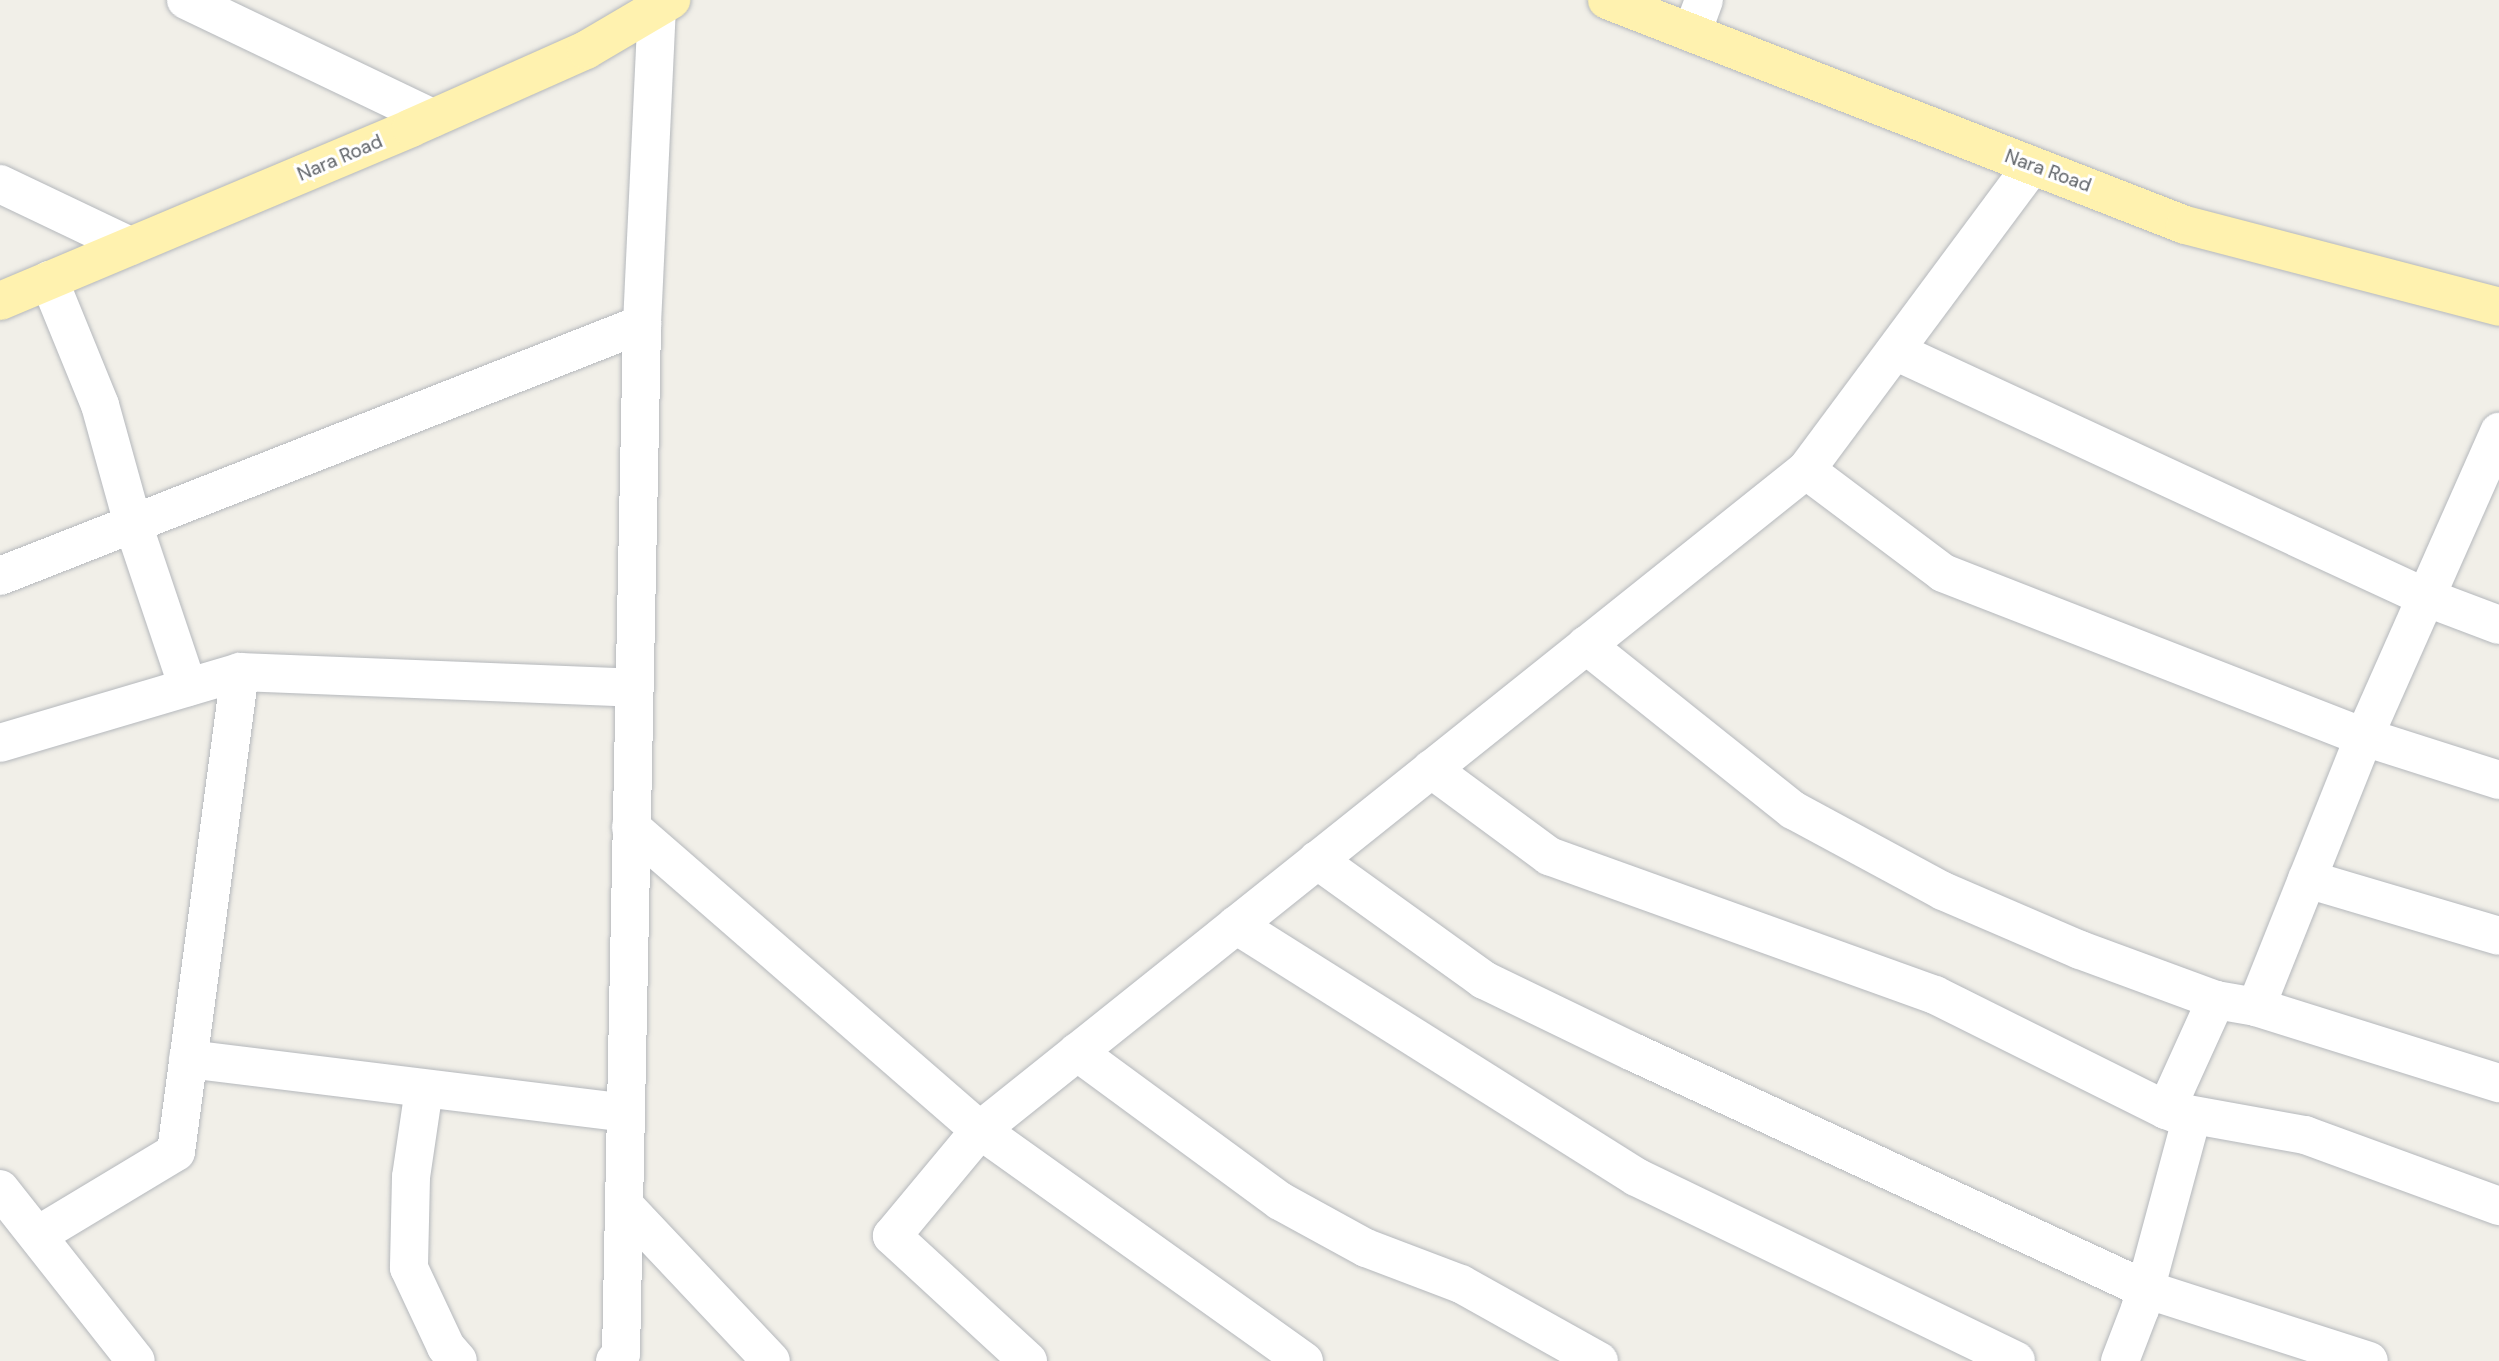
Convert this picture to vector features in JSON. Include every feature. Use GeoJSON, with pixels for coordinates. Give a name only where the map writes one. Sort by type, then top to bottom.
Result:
{"type":"FeatureCollection","features":[{"type":"Feature","properties":{"kind":"main road","name":"Nara Road"},"geometry":{"type":"LineString","coordinates":[[1607,0],[1698,16],[2032,166],[2185,225],[2499,307]]}},
{"type":"Feature","properties":{"kind":"main road","name":"Nara Road"},"geometry":{"type":"LineString","coordinates":[[0,301],[586,50],[664,5]]}},
{"type":"Feature","properties":{"kind":"street"},"geometry":{"type":"LineString","coordinates":[[187,0],[432,118]]}},
{"type":"Feature","properties":{"kind":"street"},"geometry":{"type":"LineString","coordinates":[[615,1361],[621,1354],[642,324],[664,5]]}},
{"type":"Feature","properties":{"kind":"street"},"geometry":{"type":"LineString","coordinates":[[1028,1361],[892,1236],[980,1130],[1806,470],[2032,166]]}},
{"type":"Feature","properties":{"kind":"street"},"geometry":{"type":"LineString","coordinates":[[0,184],[131,246]]}},
{"type":"Feature","properties":{"kind":"street"},"geometry":{"type":"LineString","coordinates":[[50,280],[100,405],[133,524],[188,687]]}},
{"type":"Feature","properties":{"kind":"street"},"geometry":{"type":"LineString","coordinates":[[0,576],[642,324]]}},
{"type":"Feature","properties":{"kind":"street"},"geometry":{"type":"LineString","coordinates":[[1895,351],[2425,597],[2499,625]]}},
{"type":"Feature","properties":{"kind":"street"},"geometry":{"type":"LineString","coordinates":[[2256,1007],[2364,737],[2499,432]]}},
{"type":"Feature","properties":{"kind":"street"},"geometry":{"type":"LineString","coordinates":[[1806,470],[1944,572],[2364,737],[2499,780]]}},
{"type":"Feature","properties":{"kind":"street"},"geometry":{"type":"LineString","coordinates":[[1586,645],[1793,810],[1943,891],[2080,950],[2216,1000],[2256,1007],[2499,1083]]}},
{"type":"Feature","properties":{"kind":"street"},"geometry":{"type":"LineString","coordinates":[[0,743],[240,672],[634,688]]}},
{"type":"Feature","properties":{"kind":"street"},"geometry":{"type":"LineString","coordinates":[[37,1235],[176,1152],[240,672]]}},
{"type":"Feature","properties":{"kind":"street"},"geometry":{"type":"LineString","coordinates":[[1431,769],[1549,856],[1935,995],[2191,1120],[2145,1289],[2119,1361]]}},
{"type":"Feature","properties":{"kind":"street"},"geometry":{"type":"LineString","coordinates":[[631,827],[980,1130],[1304,1361]]}},
{"type":"Feature","properties":{"kind":"street"},"geometry":{"type":"LineString","coordinates":[[1317,860],[1484,980],[2145,1289],[2369,1361]]}},
{"type":"Feature","properties":{"kind":"street"},"geometry":{"type":"LineString","coordinates":[[2307,879],[2499,936]]}},
{"type":"Feature","properties":{"kind":"street"},"geometry":{"type":"LineString","coordinates":[[1236,925],[1636,1177],[2016,1361]]}},
{"type":"Feature","properties":{"kind":"street"},"geometry":{"type":"LineString","coordinates":[[2166,1110],[2216,1000]]}},
{"type":"Feature","properties":{"kind":"street"},"geometry":{"type":"LineString","coordinates":[[1077,1052],[1280,1201],[1366,1248],[1461,1284],[1600,1361]]}},
{"type":"Feature","properties":{"kind":"street"},"geometry":{"type":"LineString","coordinates":[[188,1059],[626,1113]]}},
{"type":"Feature","properties":{"kind":"street"},"geometry":{"type":"LineString","coordinates":[[425,1089],[411,1177],[409,1268],[446,1347],[458,1361]]}},
{"type":"Feature","properties":{"kind":"street"},"geometry":{"type":"LineString","coordinates":[[2166,1110],[2305,1135],[2499,1206]]}},
{"type":"Feature","properties":{"kind":"street"},"geometry":{"type":"LineString","coordinates":[[0,1189],[136,1361]]}},
{"type":"Feature","properties":{"kind":"street"},"geometry":{"type":"LineString","coordinates":[[624,1205],[771,1361]]}}]}
